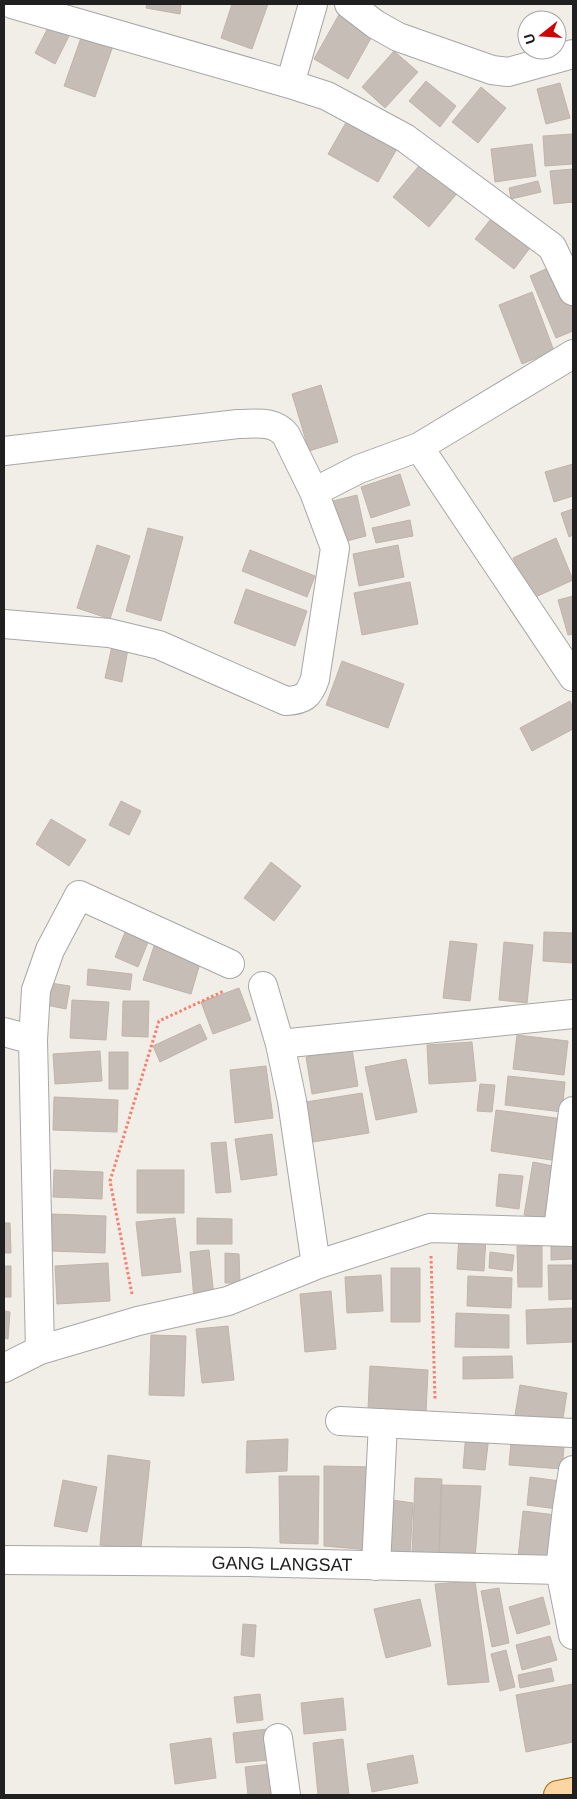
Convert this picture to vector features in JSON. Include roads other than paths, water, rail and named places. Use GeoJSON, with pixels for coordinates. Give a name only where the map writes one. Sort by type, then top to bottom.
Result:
{"type":"FeatureCollection","features":[{"type":"Feature","properties":{"kind":"main road"},"geometry":{"type":"LineString","coordinates":[[558,1795],[573,1792]]}},
{"type":"Feature","properties":{"kind":"street"},"geometry":{"type":"LineString","coordinates":[[12,4],[326,96],[405,138],[563,243],[573,292]]}},
{"type":"Feature","properties":{"kind":"street"},"geometry":{"type":"LineString","coordinates":[[290,84],[313,4]]}},
{"type":"Feature","properties":{"kind":"street"},"geometry":{"type":"LineString","coordinates":[[349,4],[375,24],[398,37],[492,70],[508,72],[573,54]]}},
{"type":"Feature","properties":{"kind":"street"},"geometry":{"type":"LineString","coordinates":[[314,492],[359,469],[419,448],[572,358]]}},
{"type":"Feature","properties":{"kind":"street"},"geometry":{"type":"LineString","coordinates":[[4,450],[238,424],[271,424],[280,428],[286,435],[314,492],[335,548],[315,679],[311,692],[299,700],[286,701],[159,645],[109,633],[4,624]]}},
{"type":"Feature","properties":{"kind":"street"},"geometry":{"type":"LineString","coordinates":[[419,448],[573,677]]}},
{"type":"Feature","properties":{"kind":"street"},"geometry":{"type":"LineString","coordinates":[[40,1350],[33,1040],[36,990],[50,950],[79,894],[230,964]]}},
{"type":"Feature","properties":{"kind":"street"},"geometry":{"type":"LineString","coordinates":[[262,986],[280,1044],[292,1101],[316,1265]]}},
{"type":"Feature","properties":{"kind":"street"},"geometry":{"type":"LineString","coordinates":[[280,1044],[573,1014]]}},
{"type":"Feature","properties":{"kind":"street"},"geometry":{"type":"LineString","coordinates":[[4,1032],[33,1040]]}},
{"type":"Feature","properties":{"kind":"street"},"geometry":{"type":"LineString","coordinates":[[4,1368],[40,1350],[138,1321],[228,1300],[316,1265],[430,1228],[565,1231],[573,1111]]}},
{"type":"Feature","properties":{"kind":"street"},"geometry":{"type":"LineString","coordinates":[[340,1421],[573,1433]]}},
{"type":"Feature","properties":{"kind":"street"},"geometry":{"type":"LineString","coordinates":[[376,1566],[383,1423]]}},
{"type":"Feature","properties":{"kind":"street"},"geometry":{"type":"LineString","coordinates":[[573,1470],[560,1570],[573,1635]]}},
{"type":"Feature","properties":{"kind":"street","name":"GANG LANGSAT"},"geometry":{"type":"LineString","coordinates":[[4,1560],[248,1562],[560,1570]]}},
{"type":"Feature","properties":{"kind":"street"},"geometry":{"type":"LineString","coordinates":[[278,1738],[286,1795]]}}]}
